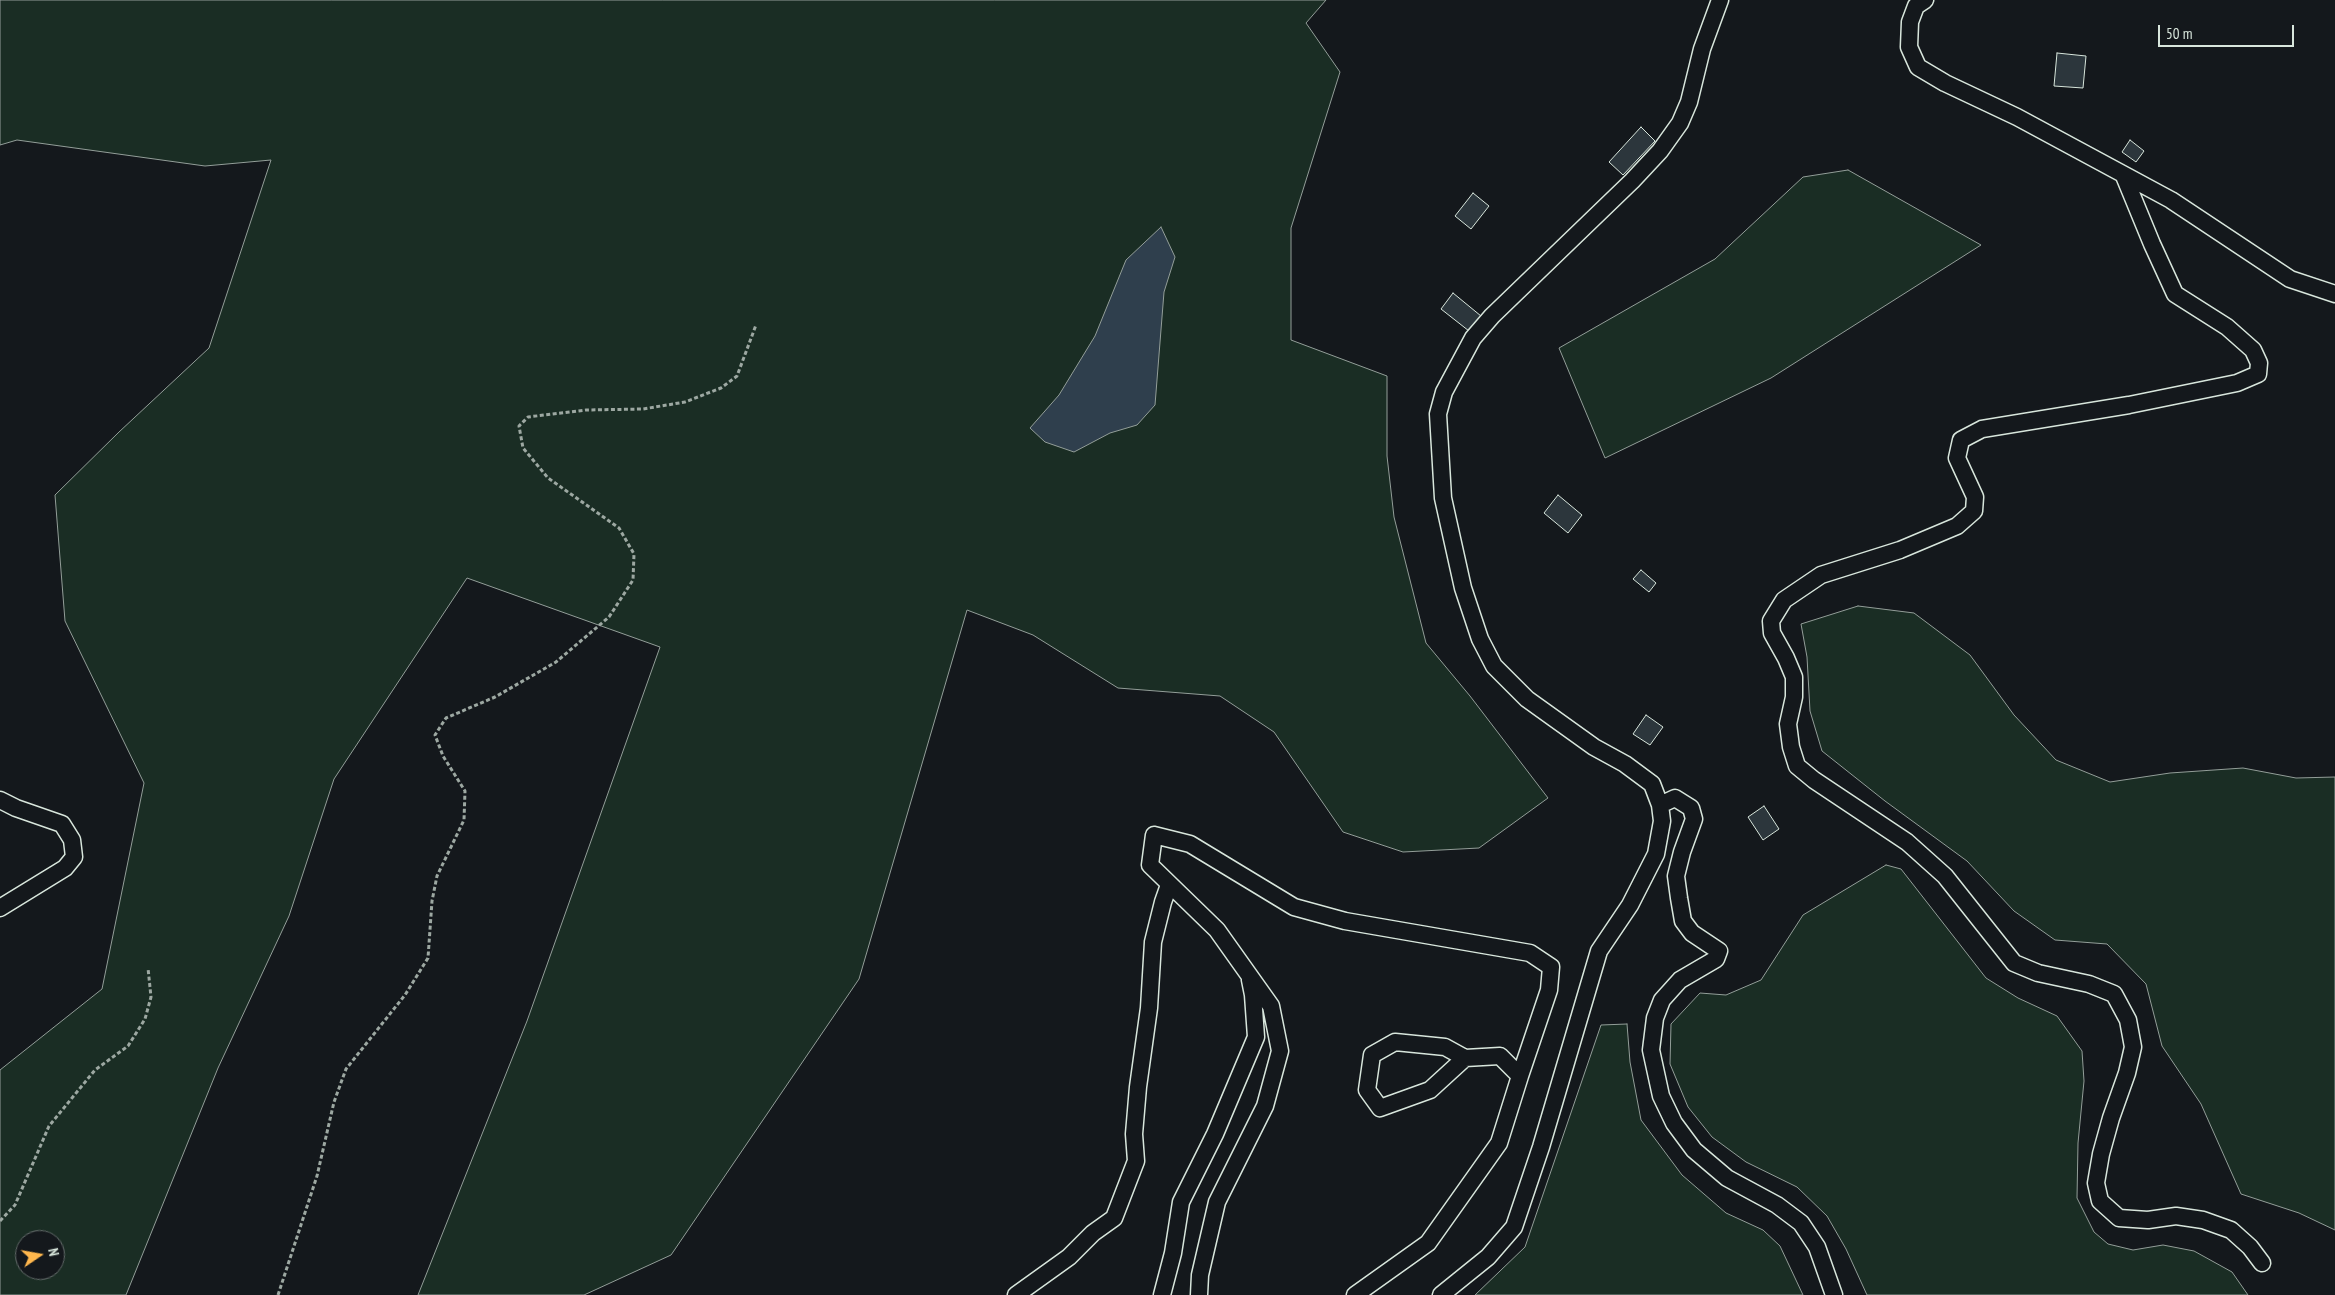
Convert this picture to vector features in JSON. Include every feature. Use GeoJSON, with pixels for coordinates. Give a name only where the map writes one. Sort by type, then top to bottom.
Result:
{"type":"FeatureCollection","features":[{"type":"Feature","properties":{"kind":"street"},"geometry":{"type":"LineString","coordinates":[[1441,1295],[1488,1257],[1514,1227],[1541,1147],[1599,951],[1630,905],[1656,854],[1662,821],[1660,805],[1652,784],[1626,764],[1594,748],[1527,699],[1494,666],[1480,639],[1463,588],[1443,498],[1438,414],[1444,392],[1472,338],[1492,316],[1632,181],[1660,151],[1680,124],[1689,102],[1702,49],[1721,0]]}},
{"type":"Feature","properties":{"kind":"street"},"geometry":{"type":"LineString","coordinates":[[1924,0],[1916,6],[1910,22],[1909,47],[1918,67],[1945,83],[2017,117],[2171,200],[2290,279],[2335,294]]}},
{"type":"Feature","properties":{"kind":"street"},"geometry":{"type":"LineString","coordinates":[[2124,176],[2152,244],[2176,294],[2227,327],[2252,350],[2259,363],[2258,374],[2228,385],[1982,430],[1961,440],[1957,458],[1975,497],[1974,511],[1957,526],[1900,550],[1821,576],[1784,600],[1771,621],[1772,633],[1794,677],[1794,697],[1788,724],[1791,747],[1797,766],[1814,780],[1907,842],[1944,876],[2014,962],[2038,973],[2089,984],[2114,994],[2128,1020],[2134,1047],[2111,1118],[2102,1154],[2096,1183],[2100,1201],[2119,1218],[2148,1220],[2176,1216],[2203,1220],[2231,1230],[2250,1247],[2262,1263]]}},
{"type":"Feature","properties":{"kind":"street"},"geometry":{"type":"LineString","coordinates":[[1660,805],[1675,798],[1691,808],[1694,820],[1682,852],[1676,876],[1679,898],[1684,921],[1692,933],[1719,951],[1716,959],[1680,980],[1662,1000],[1655,1018],[1652,1050],[1661,1096],[1674,1124],[1694,1150],[1727,1178],[1777,1205],[1801,1223],[1817,1247],[1834,1295]]}},
{"type":"Feature","properties":{"kind":"street"},"geometry":{"type":"LineString","coordinates":[[0,800],[16,808],[62,824],[72,840],[74,858],[65,868],[0,908]]}},
{"type":"Feature","properties":{"kind":"street"},"geometry":{"type":"LineString","coordinates":[[1199,1295],[1200,1275],[1216,1202],[1265,1106],[1280,1051],[1271,1006],[1217,930],[1150,865],[1154,835],[1190,844],[1294,907],[1344,921],[1530,953],[1551,968],[1549,990],[1499,1143],[1428,1243],[1355,1295]]}},
{"type":"Feature","properties":{"kind":"street"},"geometry":{"type":"LineString","coordinates":[[1016,1295],[1069,1257],[1093,1233],[1114,1218],[1136,1161],[1134,1134],[1149,1008],[1153,942],[1162,902],[1170,885]]}},
{"type":"Feature","properties":{"kind":"street"},"geometry":{"type":"LineString","coordinates":[[1162,1295],[1173,1253],[1181,1202],[1215,1134],[1256,1037],[1253,995],[1249,975]]}},
{"type":"Feature","properties":{"kind":"street"},"geometry":{"type":"LineString","coordinates":[[1465,1058],[1430,1090],[1380,1108],[1367,1090],[1372,1055],[1395,1042],[1446,1047],[1465,1058],[1500,1056],[1520,1076]]}},
{"type":"Feature","properties":{"kind":"path"},"geometry":{"type":"LineString","coordinates":[[278,1295],[317,1176],[334,1102],[346,1069],[405,995],[428,958],[432,901],[437,876],[464,820],[465,791],[443,756],[435,736],[446,718],[495,697],[556,662],[609,617],[633,580],[634,554],[620,528],[548,478],[523,448],[519,426],[528,417],[586,410],[642,409],[685,402],[721,388],[737,376],[756,325]]}},
{"type":"Feature","properties":{"kind":"path"},"geometry":{"type":"LineString","coordinates":[[0,1221],[15,1205],[49,1126],[94,1070],[128,1046],[145,1019],[151,997],[148,968]]}},
{"type":"Feature","properties":{"kind":"green space"},"geometry":{"type":"Polygon","coordinates":[[[0,0],[1326,0],[1306,23],[1340,72],[1291,228],[1291,340],[1387,376],[1387,456],[1394,517],[1426,643],[1470,696],[1548,798],[1479,848],[1403,852],[1343,832],[1274,732],[1220,696],[1118,688],[1033,635],[967,610],[859,979],[671,1255],[584,1295],[418,1295],[527,1021],[660,647],[467,578],[334,779],[289,916],[218,1068],[126,1295],[0,1295],[0,1070],[102,989],[144,783],[65,621],[55,495],[209,348],[271,160],[205,166],[17,140],[0,145],[0,0]]]}},
{"type":"Feature","properties":{"kind":"green space"},"geometry":{"type":"Polygon","coordinates":[[[1848,170],[1981,245],[1771,378],[1605,458],[1559,348],[1715,259],[1803,177],[1848,170]]]}},
{"type":"Feature","properties":{"kind":"green space"},"geometry":{"type":"Polygon","coordinates":[[[1858,606],[1914,613],[1970,655],[2014,715],[2056,760],[2110,782],[2170,773],[2243,768],[2296,778],[2335,777],[2335,1230],[2299,1213],[2241,1194],[2201,1104],[2162,1046],[2146,984],[2107,944],[2055,940],[2014,911],[1967,861],[1885,801],[1822,751],[1810,711],[1807,657],[1801,624],[1858,606]]]}},
{"type":"Feature","properties":{"kind":"green space"},"geometry":{"type":"Polygon","coordinates":[[[1886,865],[1901,869],[1986,978],[2018,998],[2057,1016],[2082,1051],[2084,1081],[2078,1143],[2077,1198],[2094,1232],[2108,1244],[2133,1250],[2163,1245],[2194,1251],[2232,1272],[2248,1295],[1867,1295],[1846,1249],[1827,1216],[1797,1187],[1746,1162],[1712,1137],[1688,1107],[1670,1064],[1671,1024],[1700,993],[1726,995],[1761,980],[1803,915],[1886,865]]]}},
{"type":"Feature","properties":{"kind":"green space"},"geometry":{"type":"Polygon","coordinates":[[[1627,1024],[1630,1062],[1641,1120],[1682,1175],[1726,1213],[1763,1230],[1780,1246],[1803,1295],[1475,1295],[1525,1247],[1601,1025],[1627,1024]]]}},
{"type":"Feature","properties":{"kind":"water"},"geometry":{"type":"Polygon","coordinates":[[[1161,227],[1175,257],[1164,292],[1155,405],[1137,425],[1110,433],[1074,452],[1045,442],[1030,428],[1059,395],[1095,336],[1126,260],[1161,227]]]}},
{"type":"Feature","properties":{"kind":"building"},"geometry":{"type":"Polygon","coordinates":[[[2057,53],[2086,56],[2083,88],[2054,86],[2057,53]]]}},
{"type":"Feature","properties":{"kind":"building"},"geometry":{"type":"Polygon","coordinates":[[[1641,127],[1655,141],[1623,175],[1609,162],[1641,127]]]}},
{"type":"Feature","properties":{"kind":"building"},"geometry":{"type":"Polygon","coordinates":[[[2130,140],[2144,151],[2136,162],[2122,152],[2130,140]]]}},
{"type":"Feature","properties":{"kind":"building"},"geometry":{"type":"Polygon","coordinates":[[[1473,193],[1489,206],[1471,229],[1455,216],[1473,193]]]}},
{"type":"Feature","properties":{"kind":"building"},"geometry":{"type":"Polygon","coordinates":[[[1453,293],[1481,316],[1469,331],[1441,309],[1453,293]]]}},
{"type":"Feature","properties":{"kind":"building"},"geometry":{"type":"Polygon","coordinates":[[[1558,495],[1582,515],[1568,533],[1544,513],[1558,495]]]}},
{"type":"Feature","properties":{"kind":"building"},"geometry":{"type":"Polygon","coordinates":[[[1641,570],[1656,583],[1649,592],[1633,579],[1641,570]]]}},
{"type":"Feature","properties":{"kind":"building"},"geometry":{"type":"Polygon","coordinates":[[[1646,715],[1663,727],[1650,745],[1633,734],[1646,715]]]}},
{"type":"Feature","properties":{"kind":"building"},"geometry":{"type":"Polygon","coordinates":[[[1764,806],[1779,829],[1763,840],[1748,817],[1764,806]]]}}]}
